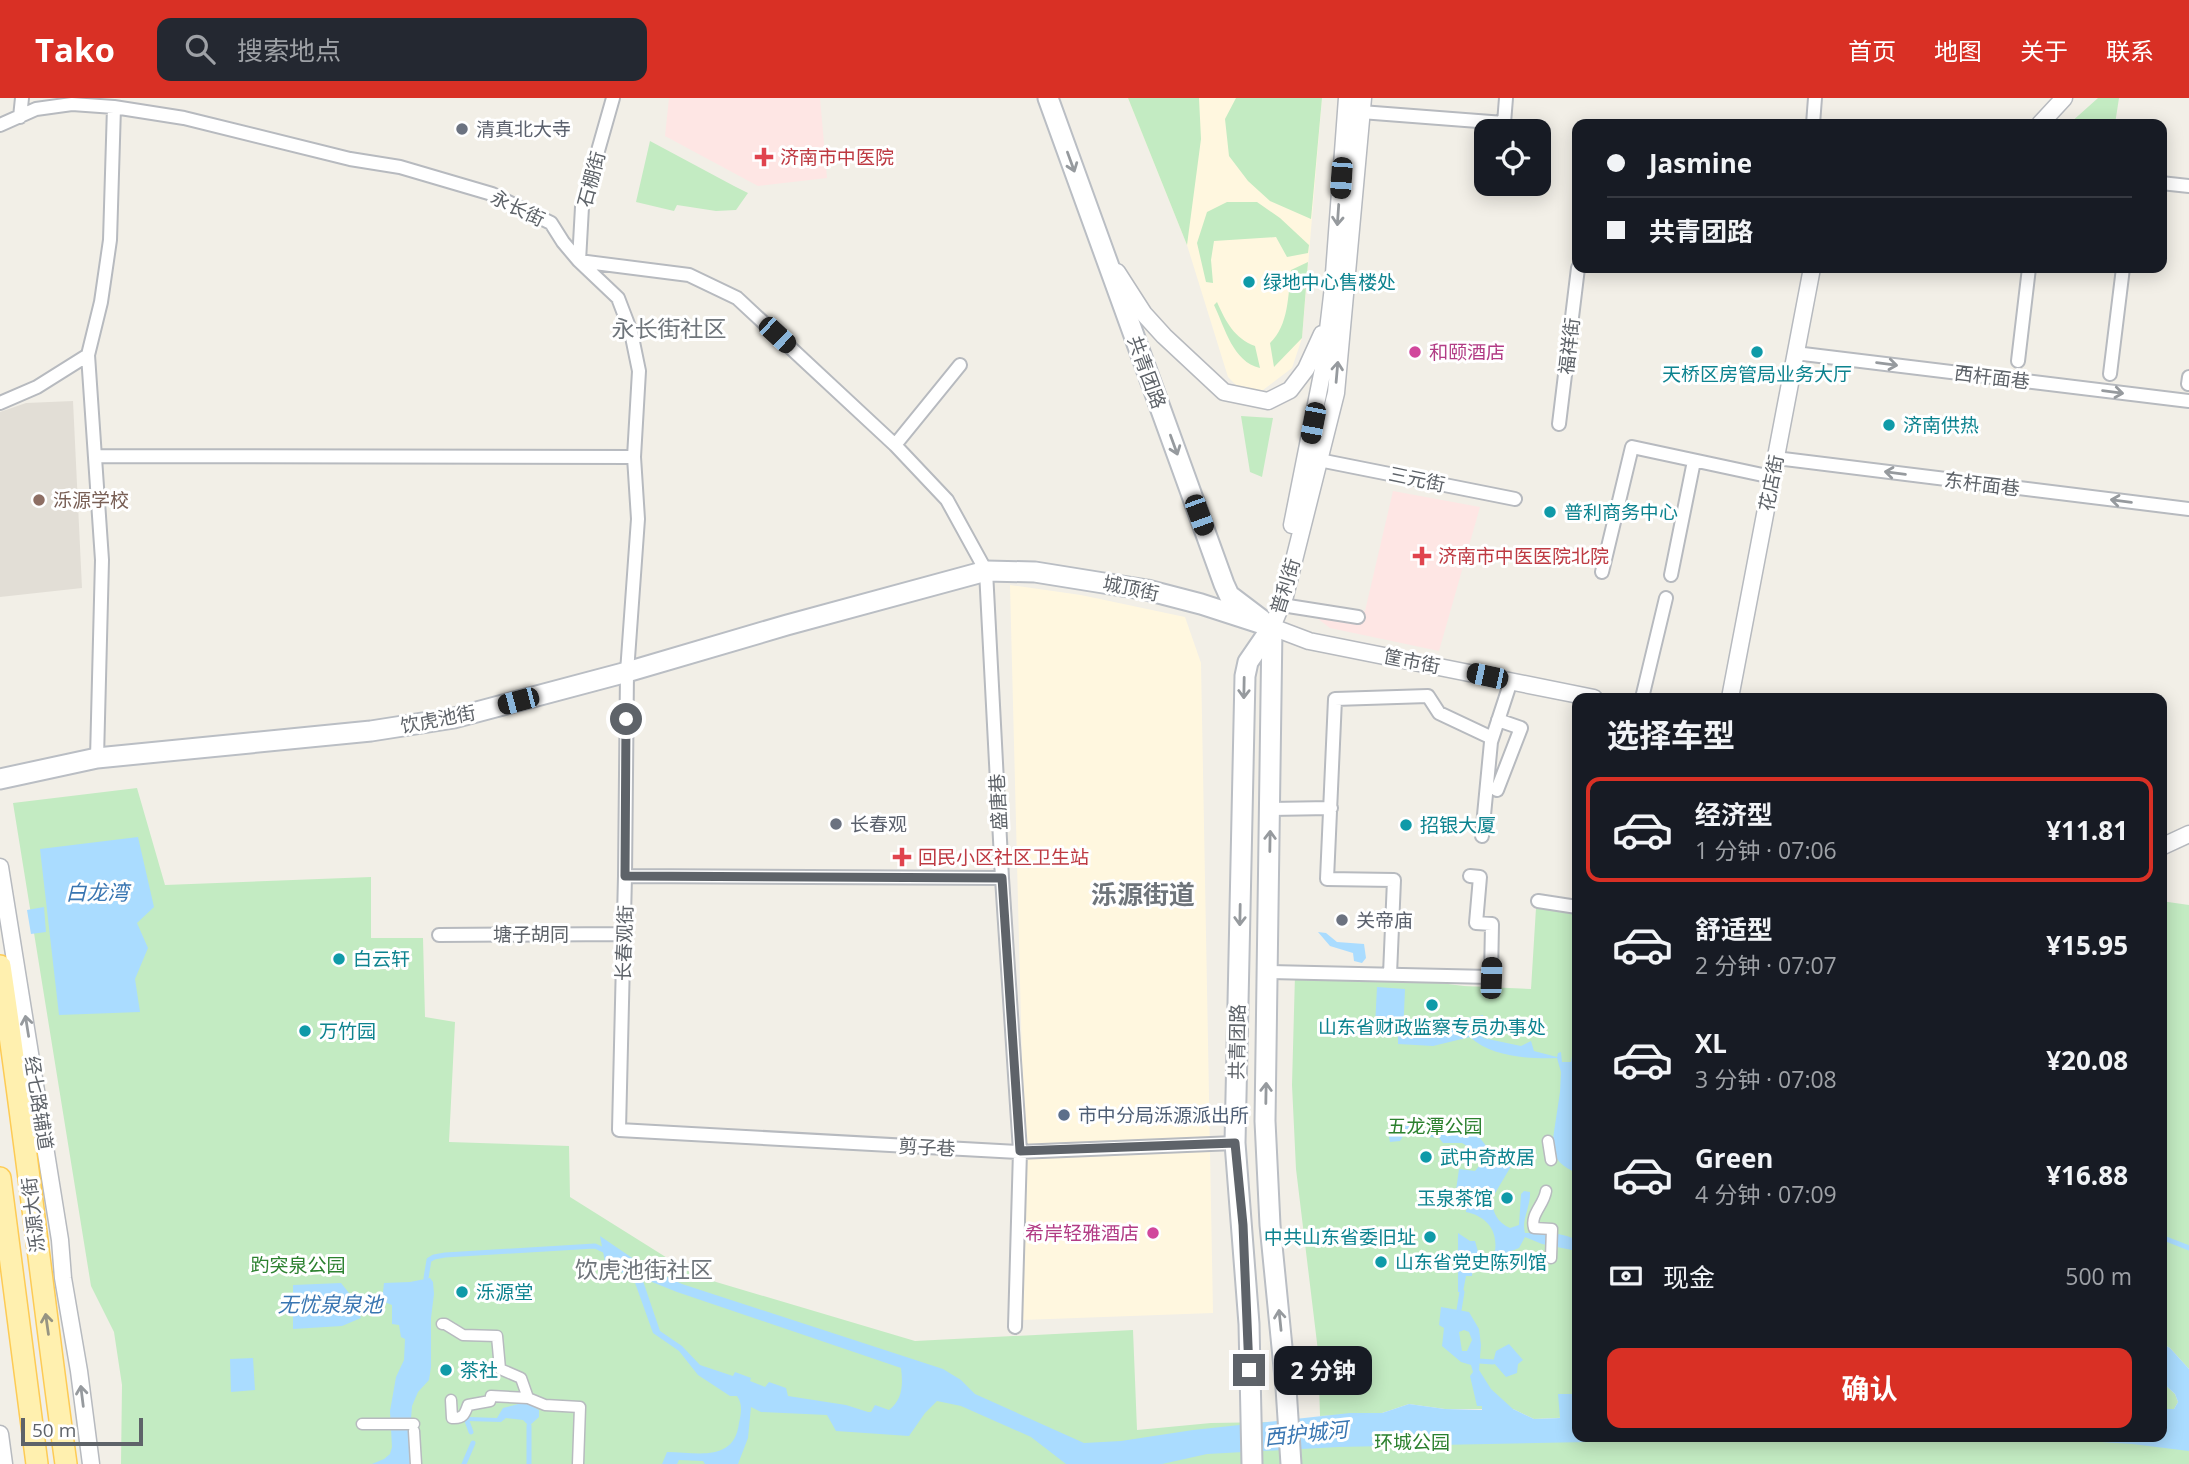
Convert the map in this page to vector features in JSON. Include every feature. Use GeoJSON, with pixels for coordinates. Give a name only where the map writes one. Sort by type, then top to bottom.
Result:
{"type":"FeatureCollection","features":[{"type":"Feature","properties":{"kind":"main road","name":"共青团路"},"geometry":{"type":"LineString","coordinates":[[1048,98],[1224,584],[1229,595],[1272,627]]}},
{"type":"Feature","properties":{"kind":"main road","name":"城顶街"},"geometry":{"type":"LineString","coordinates":[[986,571],[1035,572],[1147,590],[1272,627]]}},
{"type":"Feature","properties":{"kind":"main road","name":"饮虎池街"},"geometry":{"type":"LineString","coordinates":[[0,779],[97,758],[371,731],[440,720],[627,672],[986,571]]}},
{"type":"Feature","properties":{"kind":"main road","name":"共青团路"},"geometry":{"type":"LineString","coordinates":[[1272,627],[1266,1145],[1270,1225],[1291,1463]]}},
{"type":"Feature","properties":{"kind":"main road","name":"共青团路"},"geometry":{"type":"LineString","coordinates":[[1252,1464],[1246,1271],[1235,1143],[1245,676],[1248,662],[1272,627]]}},
{"type":"Feature","properties":{"kind":"main road","name":"泺源大街"},"geometry":{"type":"LineString","coordinates":[[0,966],[66,1464]]}},
{"type":"Feature","properties":{"kind":"main road","name":"泺源大街"},"geometry":{"type":"LineString","coordinates":[[0,1178],[37,1464]]}},
{"type":"Feature","properties":{"kind":"street"},"geometry":{"type":"LineString","coordinates":[[20,117],[22,98]]}},
{"type":"Feature","properties":{"kind":"street","name":"石棚街"},"geometry":{"type":"LineString","coordinates":[[579,261],[582,207],[613,98]]}},
{"type":"Feature","properties":{"kind":"street","name":"普利街"},"geometry":{"type":"LineString","coordinates":[[1272,627],[1318,398],[1333,287],[1347,98]]}},
{"type":"Feature","properties":{"kind":"street"},"geometry":{"type":"LineString","coordinates":[[1362,105],[1504,123],[1506,98]]}},
{"type":"Feature","properties":{"kind":"street"},"geometry":{"type":"LineString","coordinates":[[1813,119],[1815,98]]}},
{"type":"Feature","properties":{"kind":"street"},"geometry":{"type":"LineString","coordinates":[[2045,119],[2064,98]]}},
{"type":"Feature","properties":{"kind":"street","name":"永长街"},"geometry":{"type":"LineString","coordinates":[[0,125],[36,109],[72,104],[114,107],[184,118],[350,159],[400,167],[492,194],[551,223],[562,242],[618,298],[631,332],[639,371],[634,457]]}},
{"type":"Feature","properties":{"kind":"street","name":"普利街"},"geometry":{"type":"LineString","coordinates":[[1272,627],[1282,605],[1336,393],[1362,105]]}},
{"type":"Feature","properties":{"kind":"street"},"geometry":{"type":"LineString","coordinates":[[97,758],[102,559],[88,355],[101,302],[110,240],[114,107]]}},
{"type":"Feature","properties":{"kind":"street"},"geometry":{"type":"LineString","coordinates":[[2167,184],[2189,186]]}},
{"type":"Feature","properties":{"kind":"street"},"geometry":{"type":"LineString","coordinates":[[1103,251],[1144,314],[1170,343],[1224,391],[1268,401],[1290,390],[1306,369],[1321,339],[1333,287]]}},
{"type":"Feature","properties":{"kind":"street"},"geometry":{"type":"LineString","coordinates":[[579,261],[690,275],[737,298],[895,445],[947,500],[986,571]]}},
{"type":"Feature","properties":{"kind":"street","name":"福祥街"},"geometry":{"type":"LineString","coordinates":[[1559,424],[1577,273]]}},
{"type":"Feature","properties":{"kind":"street","name":"花店街"},"geometry":{"type":"LineString","coordinates":[[1731,693],[1811,273]]}},
{"type":"Feature","properties":{"kind":"street"},"geometry":{"type":"LineString","coordinates":[[2018,361],[2028,273]]}},
{"type":"Feature","properties":{"kind":"street"},"geometry":{"type":"LineString","coordinates":[[2110,374],[2122,273]]}},
{"type":"Feature","properties":{"kind":"street","name":"西杆面巷"},"geometry":{"type":"LineString","coordinates":[[1795,353],[2189,401]]}},
{"type":"Feature","properties":{"kind":"street"},"geometry":{"type":"LineString","coordinates":[[0,403],[37,387],[88,355]]}},
{"type":"Feature","properties":{"kind":"street"},"geometry":{"type":"LineString","coordinates":[[895,445],[960,365]]}},
{"type":"Feature","properties":{"kind":"street"},"geometry":{"type":"LineString","coordinates":[[1602,572],[1632,447],[1772,477]]}},
{"type":"Feature","properties":{"kind":"street"},"geometry":{"type":"LineString","coordinates":[[95,456],[634,457]]}},
{"type":"Feature","properties":{"kind":"street","name":"长春观街"},"geometry":{"type":"LineString","coordinates":[[618,1130],[624,934],[627,672],[638,519],[634,457]]}},
{"type":"Feature","properties":{"kind":"street","name":"东杆面巷"},"geometry":{"type":"LineString","coordinates":[[1776,458],[2189,509]]}},
{"type":"Feature","properties":{"kind":"street","name":"三元街"},"geometry":{"type":"LineString","coordinates":[[1319,460],[1515,499]]}},
{"type":"Feature","properties":{"kind":"street"},"geometry":{"type":"LineString","coordinates":[[1671,575],[1694,461]]}},
{"type":"Feature","properties":{"kind":"street","name":"盛唐巷"},"geometry":{"type":"LineString","coordinates":[[986,571],[1020,1151],[1015,1327]]}},
{"type":"Feature","properties":{"kind":"street"},"geometry":{"type":"LineString","coordinates":[[1643,693],[1666,598]]}},
{"type":"Feature","properties":{"kind":"street"},"geometry":{"type":"LineString","coordinates":[[1282,605],[1358,617]]}},
{"type":"Feature","properties":{"kind":"street","name":"筐市街"},"geometry":{"type":"LineString","coordinates":[[1272,627],[1309,641],[1572,693]]}},
{"type":"Feature","properties":{"kind":"street"},"geometry":{"type":"LineString","coordinates":[[1482,836],[1492,738],[1511,681]]}},
{"type":"Feature","properties":{"kind":"street"},"geometry":{"type":"LineString","coordinates":[[1390,974],[1394,880],[1327,879],[1335,699],[1428,696],[1439,713],[1492,738]]}},
{"type":"Feature","properties":{"kind":"street"},"geometry":{"type":"LineString","coordinates":[[1497,790],[1521,728],[1498,720]]}},
{"type":"Feature","properties":{"kind":"street"},"geometry":{"type":"LineString","coordinates":[[1270,809],[1331,808]]}},
{"type":"Feature","properties":{"kind":"street"},"geometry":{"type":"LineString","coordinates":[[2167,844],[2189,834]]}},
{"type":"Feature","properties":{"kind":"street","name":"经七路辅道"},"geometry":{"type":"LineString","coordinates":[[0,867],[60,1240],[63,1278],[91,1464]]}},
{"type":"Feature","properties":{"kind":"street"},"geometry":{"type":"LineString","coordinates":[[625,876],[1002,878]]}},
{"type":"Feature","properties":{"kind":"street"},"geometry":{"type":"LineString","coordinates":[[1268,972],[1491,978],[1492,925],[1476,923],[1480,877],[1470,876]]}},
{"type":"Feature","properties":{"kind":"street"},"geometry":{"type":"LineString","coordinates":[[1538,901],[1572,906]]}},
{"type":"Feature","properties":{"kind":"street","name":"塘子胡同"},"geometry":{"type":"LineString","coordinates":[[439,935],[624,934]]}},
{"type":"Feature","properties":{"kind":"street","name":"剪子巷"},"geometry":{"type":"LineString","coordinates":[[618,1130],[1020,1151],[1235,1143]]}},
{"type":"Feature","properties":{"kind":"street"},"geometry":{"type":"LineString","coordinates":[[1548,1141],[1551,1160]]}},
{"type":"Feature","properties":{"kind":"street"},"geometry":{"type":"LineString","coordinates":[[1546,1191],[1532,1223],[1534,1228],[1552,1229],[1551,1253]]}},
{"type":"Feature","properties":{"kind":"street"},"geometry":{"type":"LineString","coordinates":[[442,1324],[463,1335],[497,1336],[500,1369],[521,1378],[528,1398]]}},
{"type":"Feature","properties":{"kind":"street"},"geometry":{"type":"LineString","coordinates":[[489,1415],[491,1396],[528,1398],[545,1405],[580,1407],[578,1464]]}},
{"type":"Feature","properties":{"kind":"street"},"geometry":{"type":"LineString","coordinates":[[452,1399],[452,1418],[458,1419],[464,1416],[468,1405],[489,1401]]}},
{"type":"Feature","properties":{"kind":"street"},"geometry":{"type":"LineString","coordinates":[[362,1424],[413,1426],[416,1464]]}},
{"type":"Feature","properties":{"kind":"street"},"geometry":{"type":"LineString","coordinates":[[0,1434],[4,1464]]}},
{"type":"Feature","properties":{"kind":"shaded area","name":"济南市中医院"},"geometry":{"type":"Polygon","coordinates":[[[669,98],[820,98],[827,178],[758,186],[665,136],[669,98]]]}},
{"type":"Feature","properties":{"kind":"shaded area"},"geometry":{"type":"Polygon","coordinates":[[[1128,98],[1322,98],[1302,338],[1292,368],[1263,390],[1242,391],[1228,377],[1187,245],[1128,98]]]}},
{"type":"Feature","properties":{"kind":"shaded area","name":"泺源学校"},"geometry":{"type":"Polygon","coordinates":[[[73,401],[82,588],[0,597],[0,412],[26,403],[73,401]]]}},
{"type":"Feature","properties":{"kind":"shaded area","name":"济南市中医医院北院"},"geometry":{"type":"Polygon","coordinates":[[[1393,491],[1480,507],[1439,651],[1330,628],[1317,618],[1308,605],[1365,611],[1393,491]]]}},
{"type":"Feature","properties":{"kind":"shaded area"},"geometry":{"type":"Polygon","coordinates":[[[1010,585],[1081,595],[1185,617],[1201,663],[1213,1313],[1022,1320],[1024,1140],[1010,585]]]}},
{"type":"Feature","properties":{"kind":"green space"},"geometry":{"type":"Polygon","coordinates":[[[1128,98],[1199,98],[1201,139],[1187,245],[1128,98]]]}},
{"type":"Feature","properties":{"kind":"green space"},"geometry":{"type":"Polygon","coordinates":[[[1236,98],[1322,98],[1311,219],[1270,201],[1248,181],[1229,156],[1225,119],[1236,98]]]}},
{"type":"Feature","properties":{"kind":"green space"},"geometry":{"type":"Polygon","coordinates":[[[2098,98],[2119,98],[2116,119],[2075,119],[2098,98]]]}},
{"type":"Feature","properties":{"kind":"green space"},"geometry":{"type":"Polygon","coordinates":[[[650,141],[748,193],[736,210],[716,211],[677,205],[674,211],[636,202],[650,141]]]}},
{"type":"Feature","properties":{"kind":"green space"},"geometry":{"type":"Polygon","coordinates":[[[1227,202],[1257,202],[1280,218],[1309,245],[1308,253],[1287,257],[1276,237],[1214,241],[1211,260],[1213,283],[1206,282],[1197,243],[1207,212],[1227,202]]]}},
{"type":"Feature","properties":{"kind":"green space"},"geometry":{"type":"Polygon","coordinates":[[[1308,262],[1302,338],[1274,367],[1270,343],[1284,319],[1291,270],[1308,262]]]}},
{"type":"Feature","properties":{"kind":"green space"},"geometry":{"type":"Polygon","coordinates":[[[1217,302],[1241,339],[1255,346],[1260,368],[1251,365],[1236,351],[1214,305],[1217,302]]]}},
{"type":"Feature","properties":{"kind":"green space"},"geometry":{"type":"Polygon","coordinates":[[[1241,416],[1273,418],[1262,477],[1250,472],[1241,416]]]}},
{"type":"Feature","properties":{"kind":"green space","name":"趵突泉公园"},"geometry":{"type":"Polygon","coordinates":[[[137,788],[165,885],[371,877],[371,938],[423,938],[425,1017],[455,1022],[449,1142],[569,1146],[570,1197],[696,1276],[915,1341],[1133,1330],[1137,1430],[1211,1423],[1443,1419],[1572,1436],[1572,1442],[2167,1442],[2167,1435],[2189,1428],[2189,1464],[121,1464],[122,1385],[114,1332],[91,1286],[13,803],[137,788]]]}},
{"type":"Feature","properties":{"kind":"green space"},"geometry":{"type":"Polygon","coordinates":[[[2167,902],[2189,905],[2189,1369],[2167,1346],[2167,902]]]}},
{"type":"Feature","properties":{"kind":"green space","name":"五龙潭公园"},"geometry":{"type":"Polygon","coordinates":[[[1536,908],[1572,913],[1572,1417],[1534,1419],[1513,1409],[1445,1409],[1409,1404],[1382,1413],[1320,1416],[1318,1351],[1296,1169],[1292,1085],[1295,975],[1376,975],[1464,986],[1531,989],[1536,908]]]}},
{"type":"Feature","properties":{"kind":"green space"},"geometry":{"type":"Polygon","coordinates":[[[2167,1387],[2175,1394],[2178,1402],[2174,1409],[2167,1409],[2167,1387]]]}},
{"type":"Feature","properties":{"kind":"water","name":"白龙湾"},"geometry":{"type":"Polygon","coordinates":[[[138,837],[154,907],[137,923],[148,948],[135,979],[140,1012],[59,1015],[40,849],[138,837]]]}},
{"type":"Feature","properties":{"kind":"water"},"geometry":{"type":"Polygon","coordinates":[[[44,907],[46,932],[31,934],[27,910],[44,907]]]}},
{"type":"Feature","properties":{"kind":"water"},"geometry":{"type":"Polygon","coordinates":[[[1318,932],[1326,933],[1337,942],[1364,944],[1366,958],[1362,963],[1354,961],[1353,953],[1330,946],[1318,932]]]}},
{"type":"Feature","properties":{"kind":"water"},"geometry":{"type":"Polygon","coordinates":[[[1377,987],[1405,989],[1403,1036],[1427,1037],[1449,1022],[1483,1015],[1483,1038],[1521,1046],[1531,1041],[1534,1051],[1557,1057],[1561,1052],[1562,1062],[1571,1062],[1572,1056],[1572,1170],[1560,1162],[1552,1145],[1560,1092],[1561,1072],[1557,1058],[1499,1053],[1470,1037],[1433,1046],[1398,1044],[1398,1027],[1375,1026],[1377,987]]]}},
{"type":"Feature","properties":{"kind":"water"},"geometry":{"type":"Polygon","coordinates":[[[1395,1120],[1446,1134],[1462,1130],[1479,1137],[1492,1153],[1500,1156],[1513,1155],[1510,1168],[1491,1200],[1497,1217],[1510,1228],[1519,1225],[1521,1194],[1524,1191],[1530,1192],[1524,1223],[1525,1233],[1551,1233],[1571,1237],[1572,1250],[1542,1244],[1525,1237],[1519,1248],[1501,1255],[1495,1251],[1495,1237],[1489,1225],[1466,1212],[1467,1197],[1459,1195],[1460,1190],[1456,1190],[1459,1169],[1475,1171],[1486,1157],[1462,1143],[1443,1143],[1439,1138],[1404,1134],[1400,1141],[1390,1142],[1388,1132],[1395,1120]]]}},
{"type":"Feature","properties":{"kind":"water"},"geometry":{"type":"Polygon","coordinates":[[[1458,1233],[1470,1241],[1475,1241],[1479,1255],[1474,1255],[1472,1276],[1466,1276],[1463,1292],[1458,1292],[1458,1233]]]}},
{"type":"Feature","properties":{"kind":"water","name":"西护城河"},"geometry":{"type":"Polygon","coordinates":[[[600,1236],[644,1266],[682,1284],[943,1369],[961,1380],[975,1394],[1084,1443],[1121,1441],[1193,1430],[1350,1413],[1382,1413],[1409,1404],[1482,1410],[1482,1406],[1477,1406],[1470,1376],[1473,1372],[1471,1365],[1461,1362],[1442,1346],[1444,1328],[1439,1325],[1441,1307],[1469,1312],[1479,1329],[1479,1370],[1491,1389],[1513,1409],[1534,1419],[1560,1418],[1558,1394],[1572,1394],[1572,1442],[1592,1442],[1338,1447],[1207,1454],[1162,1464],[1066,1464],[1031,1437],[961,1406],[937,1401],[909,1436],[836,1431],[827,1415],[761,1412],[751,1407],[748,1438],[738,1464],[705,1464],[703,1461],[679,1460],[677,1464],[662,1464],[667,1452],[712,1452],[722,1450],[730,1444],[736,1436],[740,1403],[737,1396],[730,1396],[698,1375],[679,1351],[653,1333],[634,1280],[605,1262],[600,1236]],[[642,1278],[660,1331],[682,1346],[700,1365],[733,1376],[735,1372],[765,1387],[769,1382],[786,1388],[788,1396],[846,1405],[868,1412],[871,1412],[875,1405],[889,1410],[899,1396],[902,1385],[901,1368],[642,1278]],[[1459,1332],[1462,1351],[1467,1351],[1472,1340],[1469,1332],[1459,1332]]]}},
{"type":"Feature","properties":{"kind":"water"},"geometry":{"type":"Polygon","coordinates":[[[430,1278],[434,1294],[431,1367],[429,1380],[418,1392],[412,1406],[410,1464],[372,1464],[390,1454],[390,1411],[396,1377],[404,1360],[405,1339],[401,1337],[399,1325],[392,1324],[392,1305],[382,1301],[384,1283],[430,1278]]]}},
{"type":"Feature","properties":{"kind":"water","name":"无忧泉泉池"},"geometry":{"type":"Polygon","coordinates":[[[341,1283],[353,1298],[361,1318],[342,1326],[293,1329],[293,1285],[341,1283]]]}},
{"type":"Feature","properties":{"kind":"water"},"geometry":{"type":"Polygon","coordinates":[[[1509,1344],[1523,1360],[1518,1364],[1517,1373],[1506,1377],[1493,1362],[1496,1351],[1509,1344]]]}},
{"type":"Feature","properties":{"kind":"water"},"geometry":{"type":"Polygon","coordinates":[[[2167,1346],[2189,1369],[2189,1451],[2101,1442],[2167,1442],[2167,1409],[2174,1409],[2178,1402],[2175,1394],[2167,1387],[2167,1346]]]}},
{"type":"Feature","properties":{"kind":"water"},"geometry":{"type":"Polygon","coordinates":[[[253,1358],[255,1390],[231,1392],[230,1359],[253,1358]]]}},
{"type":"Feature","properties":{"kind":"water"},"geometry":{"type":"Polygon","coordinates":[[[526,1402],[539,1410],[539,1417],[529,1426],[523,1420],[506,1418],[501,1422],[467,1421],[469,1417],[497,1418],[503,1408],[526,1402]]]}},
{"type":"Feature","properties":{"kind":"waterway"},"geometry":{"type":"LineString","coordinates":[[2167,1239],[2189,1248]]}},
{"type":"Feature","properties":{"kind":"waterway"},"geometry":{"type":"LineString","coordinates":[[426,1278],[429,1260],[445,1255],[595,1246],[608,1252]]}},
{"type":"Feature","properties":{"kind":"waterway"},"geometry":{"type":"LineString","coordinates":[[1459,1310],[1462,1292]]}},
{"type":"Feature","properties":{"kind":"waterway"},"geometry":{"type":"LineString","coordinates":[[1479,1361],[1493,1362]]}},
{"type":"Feature","properties":{"kind":"waterway"},"geometry":{"type":"LineString","coordinates":[[467,1421],[471,1432]]}},
{"type":"Feature","properties":{"kind":"waterway"},"geometry":{"type":"LineString","coordinates":[[529,1426],[529,1464]]}},
{"type":"Feature","properties":{"kind":"waterway"},"geometry":{"type":"LineString","coordinates":[[464,1464],[473,1443]]}},
{"type":"Feature","properties":{"kind":"place","name":"清真北大寺"},"geometry":{"type":"Point","coordinates":[462,129]}},
{"type":"Feature","properties":{"kind":"place","name":"济南市中医院"},"geometry":{"type":"Point","coordinates":[764,157]}},
{"type":"Feature","properties":{"kind":"place","name":"绿地中心售楼处"},"geometry":{"type":"Point","coordinates":[1249,282]}},
{"type":"Feature","properties":{"kind":"place","name":"和颐酒店"},"geometry":{"type":"Point","coordinates":[1415,352]}},
{"type":"Feature","properties":{"kind":"place","name":"天桥区房管局业务大厅"},"geometry":{"type":"Point","coordinates":[1757,352]}},
{"type":"Feature","properties":{"kind":"place","name":"济南供热"},"geometry":{"type":"Point","coordinates":[1889,425]}},
{"type":"Feature","properties":{"kind":"place","name":"泺源学校"},"geometry":{"type":"Point","coordinates":[39,500]}},
{"type":"Feature","properties":{"kind":"place","name":"普利商务中心"},"geometry":{"type":"Point","coordinates":[1550,512]}},
{"type":"Feature","properties":{"kind":"place","name":"济南市中医医院北院"},"geometry":{"type":"Point","coordinates":[1422,556]}},
{"type":"Feature","properties":{"kind":"place","name":"长春观"},"geometry":{"type":"Point","coordinates":[836,824]}},
{"type":"Feature","properties":{"kind":"place","name":"招银大厦"},"geometry":{"type":"Point","coordinates":[1406,825]}},
{"type":"Feature","properties":{"kind":"place","name":"回民小区社区卫生站"},"geometry":{"type":"Point","coordinates":[902,857]}},
{"type":"Feature","properties":{"kind":"place","name":"关帝庙"},"geometry":{"type":"Point","coordinates":[1342,920]}},
{"type":"Feature","properties":{"kind":"place","name":"白云轩"},"geometry":{"type":"Point","coordinates":[339,959]}},
{"type":"Feature","properties":{"kind":"place","name":"山东省财政监察专员办事处"},"geometry":{"type":"Point","coordinates":[1432,1005]}},
{"type":"Feature","properties":{"kind":"place","name":"万竹园"},"geometry":{"type":"Point","coordinates":[305,1031]}},
{"type":"Feature","properties":{"kind":"place","name":"市中分局泺源派出所"},"geometry":{"type":"Point","coordinates":[1064,1115]}},
{"type":"Feature","properties":{"kind":"place","name":"武中奇故居"},"geometry":{"type":"Point","coordinates":[1426,1157]}},
{"type":"Feature","properties":{"kind":"place","name":"玉泉茶馆"},"geometry":{"type":"Point","coordinates":[1507,1198]}},
{"type":"Feature","properties":{"kind":"place","name":"希岸轻雅酒店"},"geometry":{"type":"Point","coordinates":[1153,1233]}},
{"type":"Feature","properties":{"kind":"place","name":"中共山东省委旧址"},"geometry":{"type":"Point","coordinates":[1430,1237]}},
{"type":"Feature","properties":{"kind":"place","name":"山东省党史陈列馆"},"geometry":{"type":"Point","coordinates":[1381,1262]}},
{"type":"Feature","properties":{"kind":"place","name":"泺源堂"},"geometry":{"type":"Point","coordinates":[462,1292]}},
{"type":"Feature","properties":{"kind":"place","name":"茶社"},"geometry":{"type":"Point","coordinates":[446,1370]}},
{"type":"Feature","properties":{"kind":"district","name":"永长街社区"},"geometry":{"type":"Point","coordinates":[669,329]}},
{"type":"Feature","properties":{"kind":"district","name":"泺源街道"},"geometry":{"type":"Point","coordinates":[1143,895]}},
{"type":"Feature","properties":{"kind":"district","name":"饮虎池街社区"},"geometry":{"type":"Point","coordinates":[644,1270]}},
{"type":"Feature","properties":{"kind":"route"},"geometry":{"type":"LineString","coordinates":[[626,719],[625,876],[1002,878],[1020,1151],[1235,1143],[1243,1225],[1249,1370]]}},
{"type":"Feature","properties":{"kind":"park label","name":"环城公园"},"geometry":{"type":"Point","coordinates":[1412,1442]}}]}
